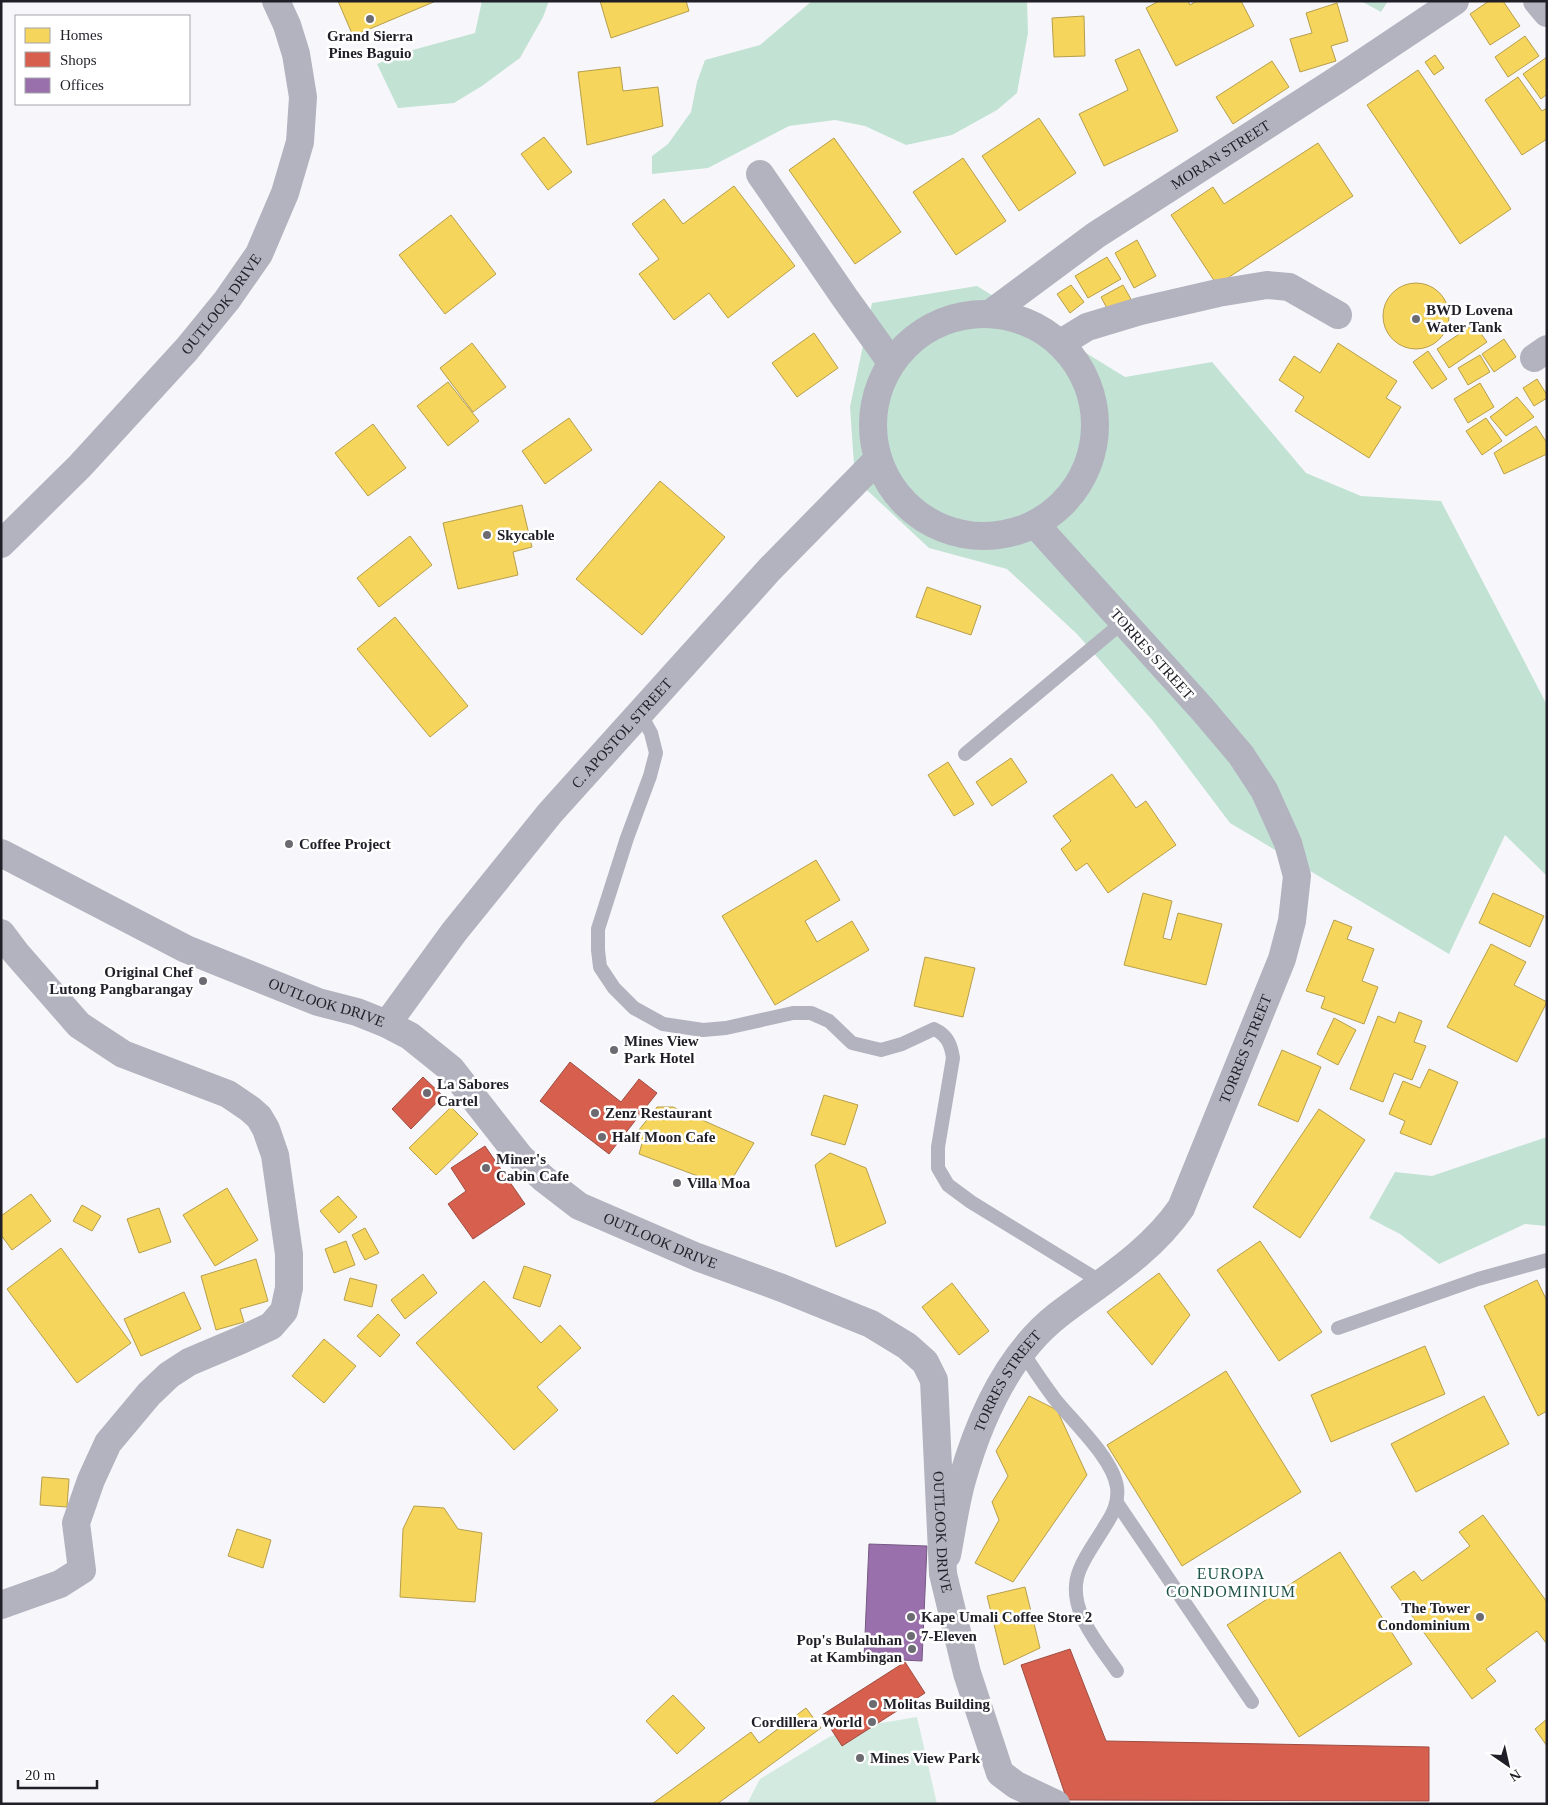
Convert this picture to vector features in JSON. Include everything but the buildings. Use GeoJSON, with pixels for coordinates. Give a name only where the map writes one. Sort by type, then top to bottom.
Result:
{"type":"FeatureCollection","features":[{"type":"Feature","properties":{"kind":"street","name":"OUTLOOK DRIVE"},"geometry":{"type":"LineString","coordinates":[[1,544],[80,466],[187,349],[227,300],[258,254],[285,193],[300,142],[303,97],[296,54],[276,1]]}},
{"type":"Feature","properties":{"kind":"street","name":"MORAN STREET"},"geometry":{"type":"LineString","coordinates":[[991,313],[1096,235],[1337,80],[1454,1]]}},
{"type":"Feature","properties":{"kind":"street"},"geometry":{"type":"LineString","coordinates":[[1538,1],[1547,13]]}},
{"type":"Feature","properties":{"kind":"street"},"geometry":{"type":"LineString","coordinates":[[760,174],[891,362]]}},
{"type":"Feature","properties":{"kind":"street"},"geometry":{"type":"LineString","coordinates":[[1061,344],[1087,328],[1140,311],[1218,293],[1267,285],[1289,287],[1338,315]]}},
{"type":"Feature","properties":{"kind":"street"},"geometry":{"type":"LineString","coordinates":[[991,313],[1016,318],[1040,328],[1061,344],[1086,378],[1096,419],[1090,461],[1069,498],[1035,524],[989,537],[941,529],[901,502],[877,460],[871,427],[876,393],[891,362],[918,335],[953,318],[991,313]]}},
{"type":"Feature","properties":{"kind":"street","name":"C. APOSTOL STREET"},"geometry":{"type":"LineString","coordinates":[[387,1024],[454,932],[550,813],[769,570],[877,460]]}},
{"type":"Feature","properties":{"kind":"street","name":"TORRES STREET"},"geometry":{"type":"LineString","coordinates":[[943,1574],[962,1481],[979,1430],[999,1388],[1022,1351],[1056,1317],[1103,1283],[1149,1245],[1181,1208],[1282,959],[1292,921],[1297,876],[1288,843],[1279,820],[1264,790],[1241,755],[1203,710],[1035,524]]}},
{"type":"Feature","properties":{"kind":"street","name":"OUTLOOK DRIVE"},"geometry":{"type":"LineString","coordinates":[[1,853],[186,949],[318,1002],[357,1012],[410,1036],[451,1069],[520,1157],[544,1179],[579,1206],[696,1257],[782,1288],[870,1324],[907,1346],[925,1362],[934,1380],[943,1574],[967,1673],[1000,1773],[1016,1785],[1056,1804]]}},
{"type":"Feature","properties":{"kind":"street"},"geometry":{"type":"LineString","coordinates":[[1,933],[79,1025],[123,1054],[228,1094],[259,1117],[266,1129],[275,1155],[288,1254],[289,1288],[284,1311],[271,1326],[189,1362],[169,1375],[149,1394],[108,1443],[91,1480],[76,1523],[82,1570],[60,1584],[1,1605]]}},
{"type":"Feature","properties":{"kind":"lane"},"geometry":{"type":"LineString","coordinates":[[965,754],[1123,622]]}},
{"type":"Feature","properties":{"kind":"lane"},"geometry":{"type":"LineString","coordinates":[[640,713],[651,733],[656,753],[598,929],[600,967],[614,988],[634,1008],[663,1024],[703,1030],[735,1026],[793,1013],[811,1013],[830,1021],[852,1043],[881,1050],[902,1044],[934,1029],[944,1034],[952,1045],[953,1058],[938,1148],[938,1168],[948,1186],[1103,1283]]}},
{"type":"Feature","properties":{"kind":"lane"},"geometry":{"type":"LineString","coordinates":[[1338,1328],[1478,1279],[1547,1260]]}},
{"type":"Feature","properties":{"kind":"lane"},"geometry":{"type":"LineString","coordinates":[[1022,1351],[1113,1474],[1117,1488],[1117,1503],[1080,1569],[1074,1591],[1081,1614],[1116,1671]]}},
{"type":"Feature","properties":{"kind":"lane"},"geometry":{"type":"LineString","coordinates":[[1117,1503],[1252,1702]]}},
{"type":"Feature","properties":{"kind":"green space"},"geometry":{"type":"Polygon","coordinates":[[[482,1],[549,1],[543,17],[520,58],[482,86],[454,103],[398,108],[377,64],[409,51],[475,33],[482,1]]]}},
{"type":"Feature","properties":{"kind":"green space"},"geometry":{"type":"Polygon","coordinates":[[[812,1],[1027,1],[1028,33],[1017,93],[997,110],[952,135],[906,145],[865,126],[835,120],[789,126],[708,168],[652,174],[652,156],[668,144],[691,112],[697,82],[705,60],[760,45],[812,1]]]}},
{"type":"Feature","properties":{"kind":"green space"},"geometry":{"type":"Polygon","coordinates":[[[1361,1],[1388,1],[1381,12],[1361,1]]]}},
{"type":"Feature","properties":{"kind":"green space"},"geometry":{"type":"Polygon","coordinates":[[[977,286],[1125,377],[1212,362],[1306,473],[1361,496],[1441,501],[1547,705],[1547,876],[1505,835],[1449,954],[1230,823],[1153,721],[1077,634],[1007,569],[929,548],[855,479],[850,407],[872,303],[977,286]]]}},
{"type":"Feature","properties":{"kind":"green space"},"geometry":{"type":"Polygon","coordinates":[[[1547,1137],[1547,1226],[1525,1224],[1439,1264],[1400,1234],[1369,1218],[1395,1172],[1432,1176],[1547,1137]]]}},
{"type":"Feature","properties":{"kind":"green space","name":"Mines View Park"},"geometry":{"type":"Polygon","coordinates":[[[917,1717],[937,1804],[747,1804],[760,1779],[829,1737],[863,1726],[917,1717]]]}},
{"type":"Feature","properties":{"kind":"place","name":"Grand Sierra Pines Baguio"},"geometry":{"type":"Point","coordinates":[370,19]}},
{"type":"Feature","properties":{"kind":"place","name":"BWD Lovena Water Tank"},"geometry":{"type":"Point","coordinates":[1416,319]}},
{"type":"Feature","properties":{"kind":"place","name":"Skycable"},"geometry":{"type":"Point","coordinates":[487,535]}},
{"type":"Feature","properties":{"kind":"place","name":"Coffee Project"},"geometry":{"type":"Point","coordinates":[289,844]}},
{"type":"Feature","properties":{"kind":"place","name":"Original Chef Lutong Pangbarangay"},"geometry":{"type":"Point","coordinates":[203,981]}},
{"type":"Feature","properties":{"kind":"place","name":"Mines View Park Hotel"},"geometry":{"type":"Point","coordinates":[614,1050]}},
{"type":"Feature","properties":{"kind":"place","name":"La Sabores Cartel"},"geometry":{"type":"Point","coordinates":[427,1093]}},
{"type":"Feature","properties":{"kind":"place","name":"Zenz Restaurant"},"geometry":{"type":"Point","coordinates":[595,1113]}},
{"type":"Feature","properties":{"kind":"place","name":"Half Moon Cafe"},"geometry":{"type":"Point","coordinates":[602,1137]}},
{"type":"Feature","properties":{"kind":"place","name":"Miner's Cabin Cafe"},"geometry":{"type":"Point","coordinates":[486,1168]}},
{"type":"Feature","properties":{"kind":"place","name":"Villa Moa"},"geometry":{"type":"Point","coordinates":[677,1183]}},
{"type":"Feature","properties":{"kind":"place","name":"Kape Umali Coffee Store 2"},"geometry":{"type":"Point","coordinates":[911,1617]}},
{"type":"Feature","properties":{"kind":"place","name":"The Tower Condominium"},"geometry":{"type":"Point","coordinates":[1480,1617]}},
{"type":"Feature","properties":{"kind":"place","name":"7-Eleven"},"geometry":{"type":"Point","coordinates":[911,1636]}},
{"type":"Feature","properties":{"kind":"place","name":"Pop's Bulaluhan at Kambingan"},"geometry":{"type":"Point","coordinates":[912,1649]}},
{"type":"Feature","properties":{"kind":"place","name":"Molitas Building"},"geometry":{"type":"Point","coordinates":[873,1704]}},
{"type":"Feature","properties":{"kind":"place","name":"Cordillera World"},"geometry":{"type":"Point","coordinates":[872,1722]}},
{"type":"Feature","properties":{"kind":"place","name":"Mines View Park"},"geometry":{"type":"Point","coordinates":[860,1758]}},
{"type":"Feature","properties":{"kind":"district","name":"EUROPA CONDOMINIUM"},"geometry":{"type":"Point","coordinates":[1231,1582]}}]}
